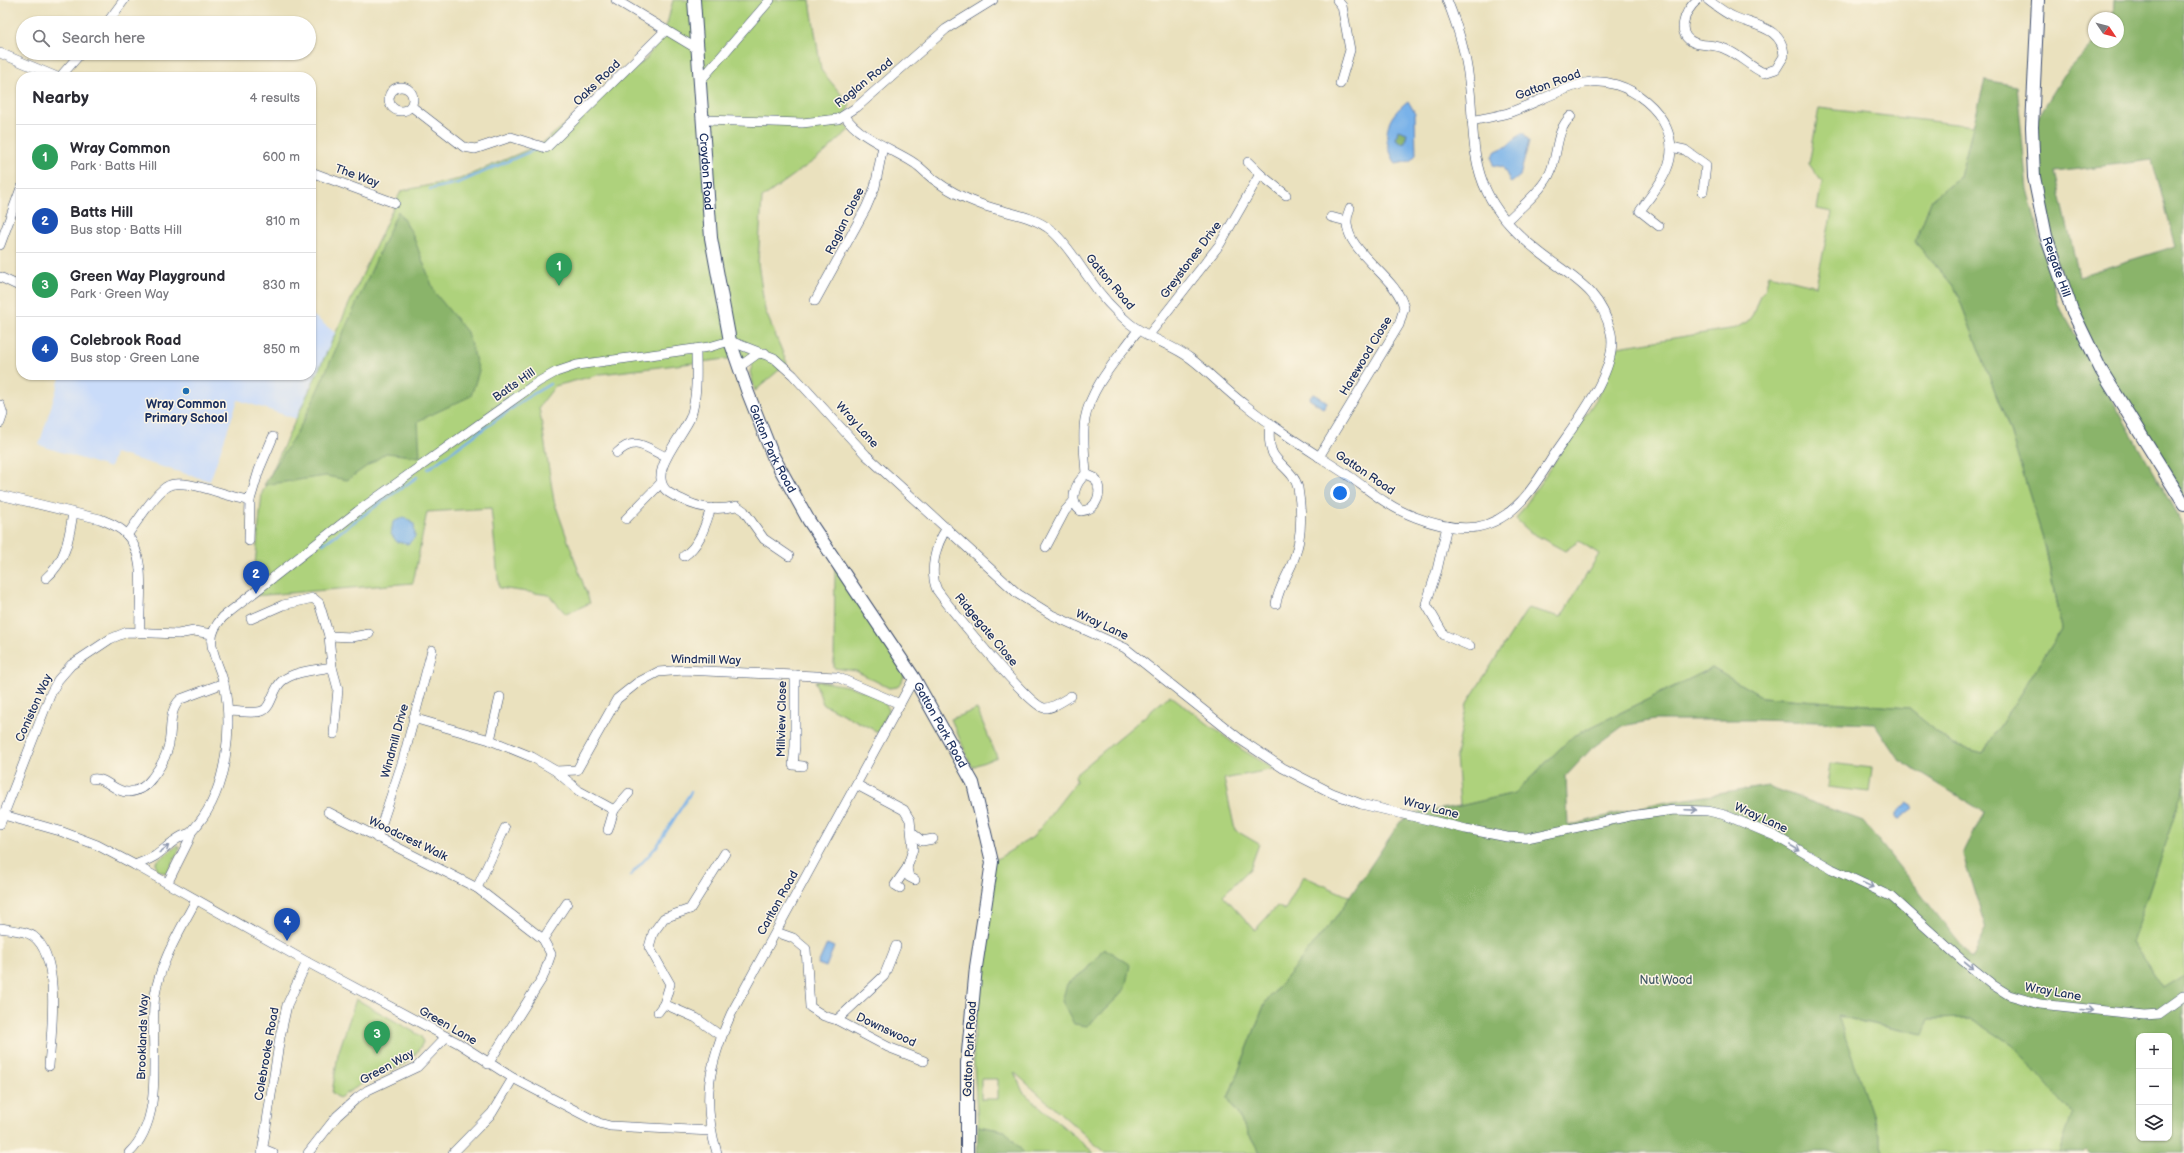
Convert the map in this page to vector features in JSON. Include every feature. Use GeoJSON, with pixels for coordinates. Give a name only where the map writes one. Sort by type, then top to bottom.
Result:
{"type":"FeatureCollection","features":[{"type":"Feature","properties":{"kind":"main road","name":"Croydon Road"},"geometry":{"type":"LineString","coordinates":[[694,0],[704,120],[710,238],[730,340]]}},
{"type":"Feature","properties":{"kind":"main road","name":"Reigate Hill"},"geometry":{"type":"LineString","coordinates":[[2038,0],[2032,127],[2034,177],[2046,236],[2072,310],[2101,370],[2184,504]]}},
{"type":"Feature","properties":{"kind":"main road","name":"Gatton Park Road"},"geometry":{"type":"LineString","coordinates":[[730,340],[773,456],[809,521],[914,678],[973,783],[992,862],[976,967],[967,1063],[967,1153]]}},
{"type":"Feature","properties":{"kind":"street"},"geometry":{"type":"LineString","coordinates":[[112,16],[124,0]]}},
{"type":"Feature","properties":{"kind":"street"},"geometry":{"type":"LineString","coordinates":[[616,0],[699,50]]}},
{"type":"Feature","properties":{"kind":"street"},"geometry":{"type":"LineString","coordinates":[[701,80],[770,0]]}},
{"type":"Feature","properties":{"kind":"street","name":"Raglan Road"},"geometry":{"type":"LineString","coordinates":[[704,120],[802,123],[830,121],[845,116],[946,29],[994,0]]}},
{"type":"Feature","properties":{"kind":"street"},"geometry":{"type":"LineString","coordinates":[[1337,0],[1342,6],[1350,50],[1340,84]]}},
{"type":"Feature","properties":{"kind":"street","name":"Gatton Road"},"geometry":{"type":"LineString","coordinates":[[845,116],[850,124],[882,146],[918,165],[937,182],[962,197],[995,209],[1029,218],[1046,226],[1062,241],[1094,286],[1122,317],[1138,330],[1188,356],[1246,406],[1399,510],[1415,518],[1446,526],[1467,528],[1481,526],[1498,520],[1516,507],[1539,478],[1599,386],[1610,359],[1612,344],[1608,321],[1593,293],[1573,275],[1536,250],[1507,221],[1488,193],[1478,167],[1473,140],[1466,58],[1459,28],[1447,0]]}},
{"type":"Feature","properties":{"kind":"street"},"geometry":{"type":"LineString","coordinates":[[1697,0],[1687,12],[1683,21],[1682,27],[1688,38],[1694,43],[1724,48],[1741,57],[1764,73],[1776,69],[1784,56],[1784,49],[1775,34],[1761,26],[1734,17],[1708,0]]}},
{"type":"Feature","properties":{"kind":"street","name":"Oaks Road"},"geometry":{"type":"LineString","coordinates":[[411,106],[464,147],[475,149],[511,137],[543,148],[551,145],[666,30]]}},
{"type":"Feature","properties":{"kind":"street"},"geometry":{"type":"LineString","coordinates":[[4,55],[45,72]]}},
{"type":"Feature","properties":{"kind":"street"},"geometry":{"type":"LineString","coordinates":[[64,72],[75,60]]}},
{"type":"Feature","properties":{"kind":"street","name":"Gatton Road"},"geometry":{"type":"LineString","coordinates":[[1472,121],[1508,113],[1585,83],[1607,83],[1627,88],[1653,108],[1663,123],[1671,147],[1670,158],[1664,176],[1640,211],[1659,226]]}},
{"type":"Feature","properties":{"kind":"street"},"geometry":{"type":"LineString","coordinates":[[1507,221],[1542,185],[1549,175],[1554,163],[1561,128],[1571,116]]}},
{"type":"Feature","properties":{"kind":"street","name":"Raglan Close"},"geometry":{"type":"LineString","coordinates":[[816,301],[866,208],[874,186],[882,146]]}},
{"type":"Feature","properties":{"kind":"street"},"geometry":{"type":"LineString","coordinates":[[1671,147],[1685,150],[1706,166],[1703,192]]}},
{"type":"Feature","properties":{"kind":"street"},"geometry":{"type":"LineString","coordinates":[[1248,162],[1286,195]]}},
{"type":"Feature","properties":{"kind":"street","name":"The Way"},"geometry":{"type":"LineString","coordinates":[[316,174],[395,203]]}},
{"type":"Feature","properties":{"kind":"street","name":"Greystones Drive"},"geometry":{"type":"LineString","coordinates":[[1148,336],[1220,244],[1260,174]]}},
{"type":"Feature","properties":{"kind":"street"},"geometry":{"type":"LineString","coordinates":[[0,245],[16,202]]}},
{"type":"Feature","properties":{"kind":"street"},"geometry":{"type":"LineString","coordinates":[[1331,217],[1346,221],[1350,208]]}},
{"type":"Feature","properties":{"kind":"street","name":"Harewood Close"},"geometry":{"type":"LineString","coordinates":[[1319,457],[1399,325],[1404,308],[1398,294],[1350,238],[1346,221]]}},
{"type":"Feature","properties":{"kind":"street"},"geometry":{"type":"LineString","coordinates":[[0,277],[16,285]]}},
{"type":"Feature","properties":{"kind":"street"},"geometry":{"type":"LineString","coordinates":[[1046,547],[1065,511],[1073,502],[1079,481],[1086,474],[1084,443],[1085,420],[1089,403],[1095,391],[1138,330]]}},
{"type":"Feature","properties":{"kind":"street","name":"Batts Hill"},"geometry":{"type":"LineString","coordinates":[[212,634],[218,622],[248,596],[358,511],[538,382],[556,372],[577,365],[709,347],[730,340]]}},
{"type":"Feature","properties":{"kind":"street","name":"Wray Lane"},"geometry":{"type":"LineString","coordinates":[[730,340],[765,353],[793,375],[866,455],[1018,594],[1052,615],[1125,648],[1241,740],[1283,768],[1344,798],[1361,804],[1466,829],[1507,837],[1527,838],[1630,816],[1674,810],[1708,811],[1743,822],[1775,836],[1832,869],[1892,897],[1962,960],[2008,995],[2040,1004],[2144,1015],[2159,1014],[2184,996]]}},
{"type":"Feature","properties":{"kind":"street"},"geometry":{"type":"LineString","coordinates":[[696,349],[696,386],[690,417],[661,468],[661,482],[667,491],[689,503],[721,510],[738,506],[744,511],[764,539],[789,556]]}},
{"type":"Feature","properties":{"kind":"street"},"geometry":{"type":"LineString","coordinates":[[739,367],[756,354],[765,353]]}},
{"type":"Feature","properties":{"kind":"street"},"geometry":{"type":"LineString","coordinates":[[0,405],[3,414],[0,423]]}},
{"type":"Feature","properties":{"kind":"street"},"geometry":{"type":"LineString","coordinates":[[1270,423],[1269,436],[1272,453],[1294,478],[1298,487],[1301,523],[1293,563],[1279,590],[1276,604]]}},
{"type":"Feature","properties":{"kind":"street"},"geometry":{"type":"LineString","coordinates":[[249,541],[250,500],[259,470],[273,437]]}},
{"type":"Feature","properties":{"kind":"street"},"geometry":{"type":"LineString","coordinates":[[617,453],[626,444],[634,443],[666,458]]}},
{"type":"Feature","properties":{"kind":"street"},"geometry":{"type":"LineString","coordinates":[[1073,502],[1081,511],[1085,510],[1097,501],[1100,490],[1098,483],[1091,475],[1086,474]]}},
{"type":"Feature","properties":{"kind":"street"},"geometry":{"type":"LineString","coordinates":[[626,519],[661,482]]}},
{"type":"Feature","properties":{"kind":"street"},"geometry":{"type":"LineString","coordinates":[[127,535],[160,493],[171,484],[182,483],[238,500],[250,500]]}},
{"type":"Feature","properties":{"kind":"street"},"geometry":{"type":"LineString","coordinates":[[0,495],[100,519],[115,526],[127,535],[135,547],[138,558],[141,594],[140,632]]}},
{"type":"Feature","properties":{"kind":"street"},"geometry":{"type":"LineString","coordinates":[[684,556],[689,552],[702,534],[711,508]]}},
{"type":"Feature","properties":{"kind":"street"},"geometry":{"type":"LineString","coordinates":[[46,578],[54,571],[65,554],[73,513]]}},
{"type":"Feature","properties":{"kind":"street"},"geometry":{"type":"LineString","coordinates":[[1446,526],[1437,570],[1426,604],[1444,635],[1470,646]]}},
{"type":"Feature","properties":{"kind":"street","name":"Ridgegate Close"},"geometry":{"type":"LineString","coordinates":[[947,528],[935,552],[933,578],[937,590],[1010,677],[1035,704],[1042,707],[1049,707],[1071,696]]}},
{"type":"Feature","properties":{"kind":"street"},"geometry":{"type":"LineString","coordinates":[[251,619],[282,605],[313,598],[319,603],[329,636],[332,667],[338,688],[334,734]]}},
{"type":"Feature","properties":{"kind":"street","name":"Coniston Way"},"geometry":{"type":"LineString","coordinates":[[0,824],[2,814],[41,717],[58,680],[71,666],[110,639],[127,632],[173,634],[200,631],[212,634]]}},
{"type":"Feature","properties":{"kind":"street"},"geometry":{"type":"LineString","coordinates":[[2,814],[60,831],[97,845],[168,882],[191,833],[207,813],[217,790],[226,748],[228,711],[224,683],[212,650],[212,634]]}},
{"type":"Feature","properties":{"kind":"street"},"geometry":{"type":"LineString","coordinates":[[329,636],[352,637],[369,634]]}},
{"type":"Feature","properties":{"kind":"street","name":"Windmill Drive"},"geometry":{"type":"LineString","coordinates":[[377,838],[403,760],[432,650]]}},
{"type":"Feature","properties":{"kind":"street"},"geometry":{"type":"LineString","coordinates":[[228,711],[263,711],[268,707],[274,690],[282,681],[298,674],[332,667]]}},
{"type":"Feature","properties":{"kind":"street","name":"Windmill Way"},"geometry":{"type":"LineString","coordinates":[[577,770],[617,700],[637,683],[658,672],[684,670],[837,677],[900,704]]}},
{"type":"Feature","properties":{"kind":"street","name":"Millview Close"},"geometry":{"type":"LineString","coordinates":[[793,765],[795,746],[795,675]]}},
{"type":"Feature","properties":{"kind":"street","name":"Carlton Road"},"geometry":{"type":"LineString","coordinates":[[717,1153],[708,1118],[710,1078],[716,1048],[731,1014],[914,678]]}},
{"type":"Feature","properties":{"kind":"street"},"geometry":{"type":"LineString","coordinates":[[93,779],[101,780],[121,792],[130,792],[144,787],[158,771],[164,760],[168,748],[172,710],[176,703],[186,696],[224,683]]}},
{"type":"Feature","properties":{"kind":"street"},"geometry":{"type":"LineString","coordinates":[[490,740],[500,697]]}},
{"type":"Feature","properties":{"kind":"street"},"geometry":{"type":"LineString","coordinates":[[413,718],[490,740],[532,757],[556,771],[579,791],[614,810]]}},
{"type":"Feature","properties":{"kind":"street","name":"Millview Close"},"geometry":{"type":"LineString","coordinates":[[783,766],[803,766]]}},
{"type":"Feature","properties":{"kind":"street"},"geometry":{"type":"LineString","coordinates":[[556,771],[577,770],[579,791]]}},
{"type":"Feature","properties":{"kind":"street"},"geometry":{"type":"LineString","coordinates":[[857,785],[904,810],[910,820],[913,849],[907,868],[895,885],[900,888]]}},
{"type":"Feature","properties":{"kind":"street"},"geometry":{"type":"LineString","coordinates":[[608,830],[614,810],[629,793]]}},
{"type":"Feature","properties":{"kind":"street","name":"Woodcrest Walk"},"geometry":{"type":"LineString","coordinates":[[328,812],[377,838],[433,864],[477,888],[543,938]]}},
{"type":"Feature","properties":{"kind":"street"},"geometry":{"type":"LineString","coordinates":[[477,888],[504,828]]}},
{"type":"Feature","properties":{"kind":"street"},"geometry":{"type":"LineString","coordinates":[[136,865],[154,856],[182,836],[191,833]]}},
{"type":"Feature","properties":{"kind":"street"},"geometry":{"type":"LineString","coordinates":[[912,833],[922,841],[933,839]]}},
{"type":"Feature","properties":{"kind":"street"},"geometry":{"type":"LineString","coordinates":[[658,1012],[664,1004],[670,984],[649,947],[653,933],[664,918],[690,909],[725,853]]}},
{"type":"Feature","properties":{"kind":"street"},"geometry":{"type":"LineString","coordinates":[[907,868],[909,877],[915,880]]}},
{"type":"Feature","properties":{"kind":"street","name":"Green Lane"},"geometry":{"type":"LineString","coordinates":[[168,882],[196,900],[307,962],[446,1037],[513,1078],[605,1124],[711,1131]]}},
{"type":"Feature","properties":{"kind":"street","name":"Brooklands Way"},"geometry":{"type":"LineString","coordinates":[[129,1153],[141,1139],[146,1128],[152,1102],[154,1010],[159,980],[196,900]]}},
{"type":"Feature","properties":{"kind":"street"},"geometry":{"type":"LineString","coordinates":[[488,1064],[543,976],[551,954],[543,938],[567,903]]}},
{"type":"Feature","properties":{"kind":"street"},"geometry":{"type":"LineString","coordinates":[[0,928],[27,933],[38,941],[46,953],[53,993],[49,1066]]}},
{"type":"Feature","properties":{"kind":"street","name":"Downswood"},"geometry":{"type":"LineString","coordinates":[[776,932],[793,938],[806,949],[810,1006],[824,1016],[838,1020],[888,1046],[924,1061]]}},
{"type":"Feature","properties":{"kind":"street","name":"Downswood"},"geometry":{"type":"LineString","coordinates":[[838,1020],[884,976],[896,946]]}},
{"type":"Feature","properties":{"kind":"street","name":"Colebrooke Road"},"geometry":{"type":"LineString","coordinates":[[262,1151],[280,1037],[288,1005],[307,962]]}},
{"type":"Feature","properties":{"kind":"street"},"geometry":{"type":"LineString","coordinates":[[664,1004],[696,1018],[721,1036]]}},
{"type":"Feature","properties":{"kind":"street","name":"Green Way"},"geometry":{"type":"LineString","coordinates":[[308,1153],[337,1116],[357,1098],[368,1090],[417,1067],[446,1037]]}},
{"type":"Feature","properties":{"kind":"street"},"geometry":{"type":"LineString","coordinates":[[453,1153],[492,1113],[513,1078]]}},
{"type":"Feature","properties":{"kind":"street"},"geometry":{"type":"LineString","coordinates":[[262,1151],[273,1153]]}},
{"type":"Feature","properties":{"kind":"shaded area","name":"Wray Common Primary School"},"geometry":{"type":"Polygon","coordinates":[[[316,318],[342,338],[300,420],[238,400],[210,481],[115,453],[110,468],[39,445],[59,380],[316,380],[316,318]]]}},
{"type":"Feature","properties":{"kind":"green space"},"geometry":{"type":"Polygon","coordinates":[[[673,0],[810,0],[821,70],[850,105],[840,123],[850,129],[823,154],[762,198],[758,263],[765,310],[787,363],[755,391],[750,372],[752,366],[743,357],[601,374],[555,386],[539,407],[554,501],[590,603],[566,614],[549,595],[499,588],[491,508],[427,512],[413,583],[252,596],[262,493],[314,380],[316,380],[316,376],[401,191],[460,179],[541,144],[647,58],[667,24],[673,0]]]}},
{"type":"Feature","properties":{"kind":"green space"},"geometry":{"type":"Polygon","coordinates":[[[2114,0],[2184,0],[2184,498],[2101,370],[2046,236],[2032,127],[2064,75],[2089,48],[2124,48],[2124,12],[2113,12],[2114,0]],[[2152,160],[2055,172],[2079,276],[2176,246],[2152,160]]]}},
{"type":"Feature","properties":{"kind":"green space","name":"Nut Wood"},"geometry":{"type":"Polygon","coordinates":[[[1985,80],[2017,86],[2027,189],[2058,304],[2184,527],[2184,786],[2132,942],[2163,988],[2184,975],[2184,1153],[2090,1153],[2087,1150],[2084,1153],[2059,1153],[2072,1114],[2015,1047],[1970,1018],[1929,1019],[1923,1035],[1838,1016],[1885,1153],[1260,1153],[1228,1098],[1265,1003],[1339,913],[1400,822],[1415,813],[1460,806],[1515,793],[1573,736],[1712,668],[1763,697],[1908,708],[1953,745],[1983,753],[2061,629],[2046,548],[2008,425],[1955,288],[1915,242],[1932,199],[1960,177],[1985,80]],[[1655,720],[1622,726],[1592,748],[1566,776],[1568,826],[1649,805],[1768,786],[1863,821],[1972,959],[1986,929],[1963,855],[1984,812],[1899,760],[1875,724],[1758,720],[1655,720]]]}},
{"type":"Feature","properties":{"kind":"green space"},"geometry":{"type":"Polygon","coordinates":[[[1819,108],[1973,126],[1960,177],[1932,199],[1915,242],[1955,288],[2008,425],[2045,545],[2061,629],[1983,753],[1953,745],[1908,708],[1763,697],[1712,668],[1573,736],[1515,793],[1460,806],[1456,756],[1467,703],[1528,608],[1561,617],[1599,554],[1579,541],[1565,551],[1530,532],[1516,519],[1597,398],[1618,347],[1736,328],[1748,321],[1753,314],[1760,295],[1765,290],[1769,274],[1816,286],[1832,212],[1817,209],[1822,182],[1809,164],[1819,108]]]}},
{"type":"Feature","properties":{"kind":"green space"},"geometry":{"type":"Polygon","coordinates":[[[1398,130],[1407,133],[1405,142],[1402,143],[1396,139],[1398,130]]]}},
{"type":"Feature","properties":{"kind":"green space"},"geometry":{"type":"Polygon","coordinates":[[[398,211],[412,233],[435,293],[467,332],[479,371],[471,396],[418,421],[420,457],[386,453],[347,480],[326,476],[264,485],[304,420],[398,211]]]}},
{"type":"Feature","properties":{"kind":"green space"},"geometry":{"type":"Polygon","coordinates":[[[835,564],[905,674],[901,684],[897,687],[889,688],[856,671],[834,668],[835,564]]]}},
{"type":"Feature","properties":{"kind":"green space"},"geometry":{"type":"Polygon","coordinates":[[[815,681],[857,689],[877,697],[885,703],[889,710],[878,732],[823,704],[815,681]]]}},
{"type":"Feature","properties":{"kind":"green space"},"geometry":{"type":"Polygon","coordinates":[[[1170,695],[1241,749],[1274,769],[1224,779],[1235,830],[1259,844],[1250,869],[1223,895],[1255,930],[1277,906],[1285,910],[1303,876],[1350,897],[1339,913],[1265,1003],[1228,1098],[1260,1153],[1105,1153],[1014,1072],[1023,1092],[1094,1153],[1023,1153],[1005,1131],[978,1126],[973,1049],[992,862],[1033,837],[1076,782],[1075,775],[1170,695]],[[1104,948],[1086,970],[1067,984],[1087,1026],[1112,1003],[1125,988],[1104,948]],[[981,1079],[981,1099],[998,1099],[998,1079],[981,1079]]]}},
{"type":"Feature","properties":{"kind":"green space"},"geometry":{"type":"Polygon","coordinates":[[[977,709],[997,757],[972,767],[951,719],[977,709]]]}},
{"type":"Feature","properties":{"kind":"green space"},"geometry":{"type":"Polygon","coordinates":[[[1830,763],[1872,768],[1869,792],[1827,787],[1830,763]]]}},
{"type":"Feature","properties":{"kind":"green space"},"geometry":{"type":"Polygon","coordinates":[[[2184,786],[2184,975],[2163,988],[2132,942],[2184,786]]]}},
{"type":"Feature","properties":{"kind":"green space"},"geometry":{"type":"Polygon","coordinates":[[[177,846],[180,848],[168,871],[165,873],[157,870],[156,862],[177,846]]]}},
{"type":"Feature","properties":{"kind":"green space"},"geometry":{"type":"Polygon","coordinates":[[[1104,948],[1130,965],[1125,988],[1112,1003],[1087,1026],[1074,1024],[1062,1001],[1067,984],[1086,970],[1104,948]]]}},
{"type":"Feature","properties":{"kind":"green space"},"geometry":{"type":"Polygon","coordinates":[[[356,999],[421,1036],[423,1042],[417,1052],[402,1066],[383,1071],[339,1098],[332,1093],[338,1054],[356,999]]]}},
{"type":"Feature","properties":{"kind":"green space"},"geometry":{"type":"Polygon","coordinates":[[[1837,1016],[1922,1035],[1929,1019],[1971,1018],[2015,1047],[2073,1114],[2059,1153],[1885,1153],[1837,1016]]]}},
{"type":"Feature","properties":{"kind":"green space"},"geometry":{"type":"Polygon","coordinates":[[[978,1126],[1005,1131],[1024,1153],[977,1153],[978,1126]]]}},
{"type":"Feature","properties":{"kind":"water"},"geometry":{"type":"Polygon","coordinates":[[[1408,101],[1415,113],[1416,155],[1410,161],[1396,164],[1388,146],[1387,130],[1394,115],[1408,101]],[[1398,130],[1396,139],[1402,143],[1405,142],[1407,133],[1398,130]]]}},
{"type":"Feature","properties":{"kind":"water"},"geometry":{"type":"Polygon","coordinates":[[[1523,132],[1529,141],[1520,176],[1511,183],[1503,167],[1493,165],[1492,156],[1496,151],[1507,146],[1523,132]]]}},
{"type":"Feature","properties":{"kind":"water"},"geometry":{"type":"Polygon","coordinates":[[[1313,394],[1326,401],[1327,403],[1323,408],[1309,399],[1313,394]]]}},
{"type":"Feature","properties":{"kind":"water"},"geometry":{"type":"Polygon","coordinates":[[[404,517],[414,524],[415,537],[408,544],[397,542],[391,534],[393,522],[404,517]]]}},
{"type":"Feature","properties":{"kind":"water"},"geometry":{"type":"Polygon","coordinates":[[[1909,802],[1914,808],[1898,820],[1896,813],[1909,802]]]}},
{"type":"Feature","properties":{"kind":"water"},"geometry":{"type":"Polygon","coordinates":[[[827,944],[834,947],[826,967],[818,964],[827,944]]]}},
{"type":"Feature","properties":{"kind":"waterway"},"geometry":{"type":"LineString","coordinates":[[430,189],[458,183],[536,149]]}},
{"type":"Feature","properties":{"kind":"waterway"},"geometry":{"type":"LineString","coordinates":[[428,469],[528,397],[550,384]]}},
{"type":"Feature","properties":{"kind":"waterway"},"geometry":{"type":"LineString","coordinates":[[323,544],[417,477]]}},
{"type":"Feature","properties":{"kind":"waterway"},"geometry":{"type":"LineString","coordinates":[[630,876],[657,846],[691,792]]}},
{"type":"Feature","properties":{"kind":"place","name":"Wray Common"},"geometry":{"type":"Point","coordinates":[559,286]}},
{"type":"Feature","properties":{"kind":"place","name":"Wray Common Primary School"},"geometry":{"type":"Point","coordinates":[186,391]}},
{"type":"Feature","properties":{"kind":"place","name":"Batts Hill"},"geometry":{"type":"Point","coordinates":[256,594]}},
{"type":"Feature","properties":{"kind":"place","name":"Colebrook Road"},"geometry":{"type":"Point","coordinates":[287,941]}},
{"type":"Feature","properties":{"kind":"place","name":"Green Way Playground"},"geometry":{"type":"Point","coordinates":[377,1054]}}]}
